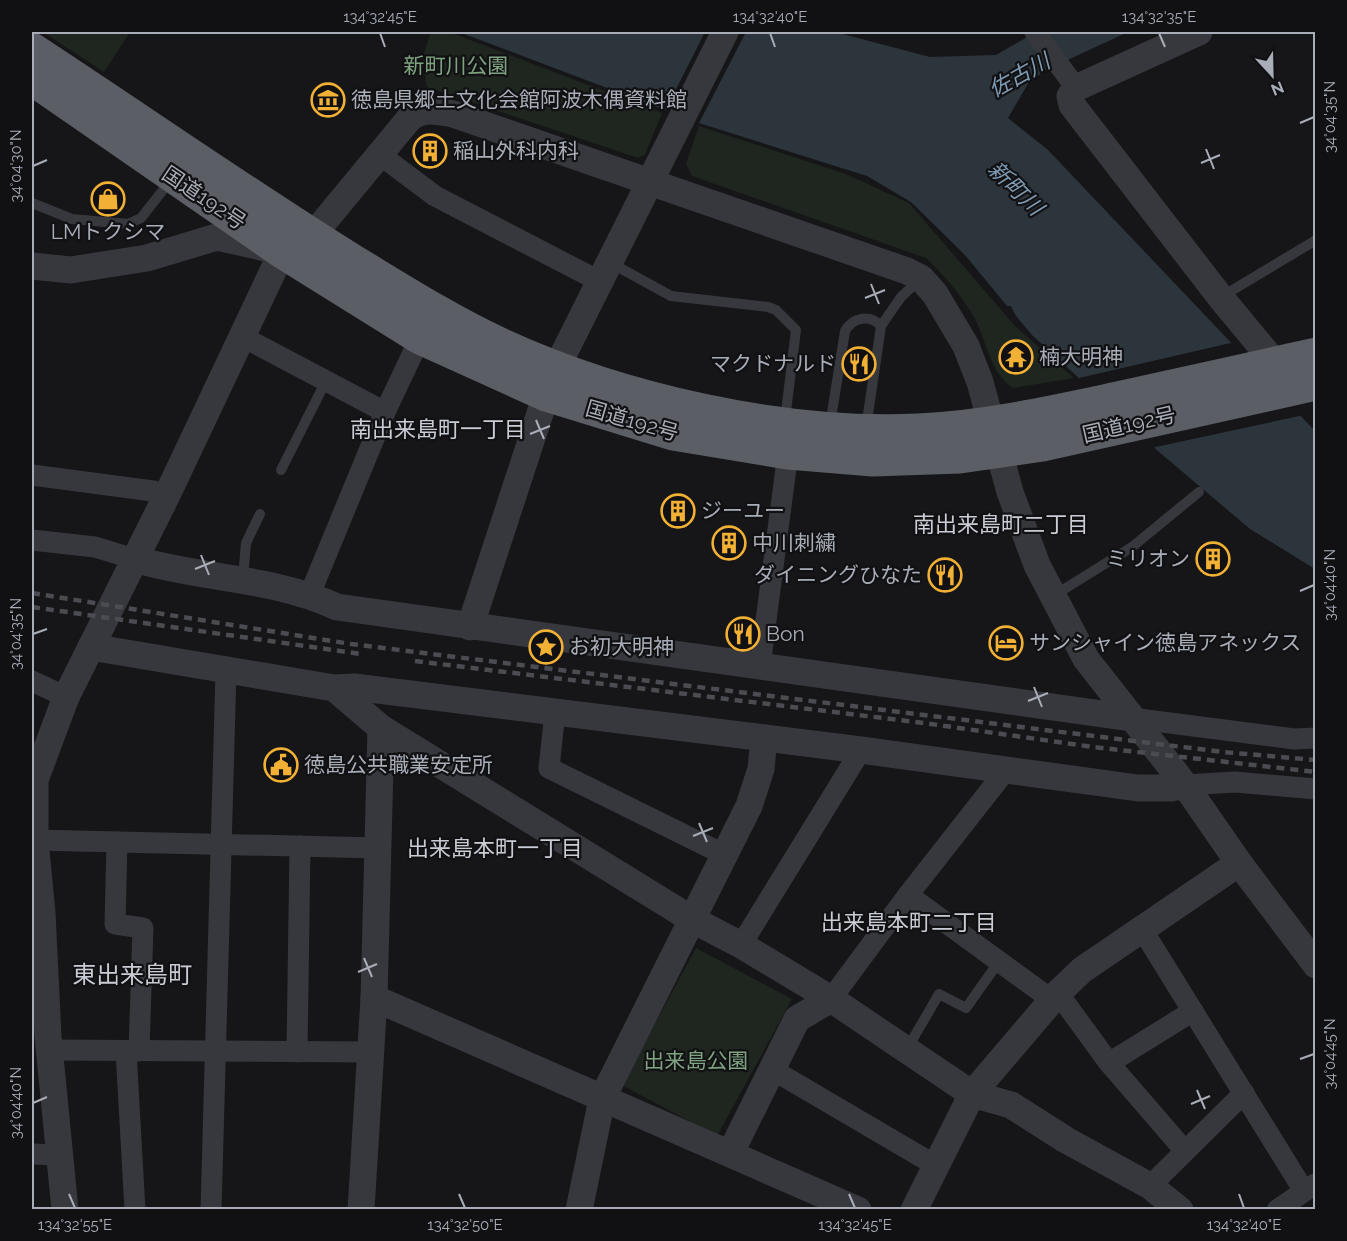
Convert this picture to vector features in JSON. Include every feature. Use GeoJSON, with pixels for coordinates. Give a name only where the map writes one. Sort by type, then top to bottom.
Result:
{"type":"FeatureCollection","features":[{"type":"Feature","properties":{"kind":"highway","name":"国道192号"},"geometry":{"type":"LineString","coordinates":[[32,49],[313,235],[443,315],[499,343],[551,381]]}},
{"type":"Feature","properties":{"kind":"highway","name":"国道192号"},"geometry":{"type":"LineString","coordinates":[[32,79],[282,252],[420,338],[551,381],[673,434],[786,439],[921,460],[995,437],[1104,416],[1284,376],[1316,354]]}},
{"type":"Feature","properties":{"kind":"highway","name":"国道192号"},"geometry":{"type":"LineString","coordinates":[[786,439],[829,428],[927,429],[995,437]]}},
{"type":"Feature","properties":{"kind":"street"},"geometry":{"type":"LineString","coordinates":[[470,627],[551,381],[725,32]]}},
{"type":"Feature","properties":{"kind":"street"},"geometry":{"type":"LineString","coordinates":[[1035,32],[1069,77],[1072,105],[1284,376]]}},
{"type":"Feature","properties":{"kind":"street"},"geometry":{"type":"LineString","coordinates":[[1069,77],[1199,32]]}},
{"type":"Feature","properties":{"kind":"street"},"geometry":{"type":"LineString","coordinates":[[65,1209],[61,1155],[43,1041],[33,780],[66,697],[168,493],[282,252],[313,235],[416,112],[437,111],[453,114],[907,271],[921,278],[935,294],[966,346],[1010,492],[1037,565],[1086,659],[1185,785],[1239,863],[1312,954]]}},
{"type":"Feature","properties":{"kind":"street"},"geometry":{"type":"LineString","coordinates":[[379,154],[435,196],[604,271]]}},
{"type":"Feature","properties":{"kind":"street"},"geometry":{"type":"LineString","coordinates":[[32,266],[71,270],[147,258],[218,237],[282,252]]}},
{"type":"Feature","properties":{"kind":"street"},"geometry":{"type":"LineString","coordinates":[[243,338],[385,412]]}},
{"type":"Feature","properties":{"kind":"street"},"geometry":{"type":"LineString","coordinates":[[310,594],[385,412],[420,338]]}},
{"type":"Feature","properties":{"kind":"street"},"geometry":{"type":"LineString","coordinates":[[760,666],[786,439]]}},
{"type":"Feature","properties":{"kind":"street"},"geometry":{"type":"LineString","coordinates":[[32,475],[168,493]]}},
{"type":"Feature","properties":{"kind":"street"},"geometry":{"type":"LineString","coordinates":[[32,540],[95,547],[171,570],[243,578],[310,594],[338,607],[1131,718],[1283,738],[1316,738]]}},
{"type":"Feature","properties":{"kind":"street"},"geometry":{"type":"LineString","coordinates":[[91,647],[334,688],[354,687],[861,750],[1138,788],[1171,788],[1235,782],[1316,789]]}},
{"type":"Feature","properties":{"kind":"street"},"geometry":{"type":"LineString","coordinates":[[211,1209],[226,670]]}},
{"type":"Feature","properties":{"kind":"street"},"geometry":{"type":"LineString","coordinates":[[32,681],[66,697]]}},
{"type":"Feature","properties":{"kind":"street"},"geometry":{"type":"LineString","coordinates":[[334,688],[381,728],[693,920],[741,945],[831,999],[972,1094],[1011,1105],[1066,1140],[1150,1186],[1180,1209]]}},
{"type":"Feature","properties":{"kind":"street"},"geometry":{"type":"LineString","coordinates":[[555,712],[549,768],[725,855]]}},
{"type":"Feature","properties":{"kind":"street"},"geometry":{"type":"LineString","coordinates":[[361,1209],[374,998],[381,728]]}},
{"type":"Feature","properties":{"kind":"street"},"geometry":{"type":"LineString","coordinates":[[579,1209],[602,1099],[693,920],[756,789],[764,738]]}},
{"type":"Feature","properties":{"kind":"street"},"geometry":{"type":"LineString","coordinates":[[741,945],[861,750]]}},
{"type":"Feature","properties":{"kind":"street"},"geometry":{"type":"LineString","coordinates":[[731,1152],[797,1019],[831,999],[908,895],[1006,770]]}},
{"type":"Feature","properties":{"kind":"street"},"geometry":{"type":"LineString","coordinates":[[35,840],[378,848]]}},
{"type":"Feature","properties":{"kind":"street"},"geometry":{"type":"LineString","coordinates":[[117,842],[115,924],[142,928],[133,1051],[135,1209]]}},
{"type":"Feature","properties":{"kind":"street"},"geometry":{"type":"LineString","coordinates":[[297,1052],[300,846]]}},
{"type":"Feature","properties":{"kind":"street"},"geometry":{"type":"LineString","coordinates":[[924,1206],[935,1166],[972,1094],[1055,997],[1082,970],[1239,863]]}},
{"type":"Feature","properties":{"kind":"street"},"geometry":{"type":"LineString","coordinates":[[908,895],[998,963],[1055,997],[1185,1151]]}},
{"type":"Feature","properties":{"kind":"street"},"geometry":{"type":"LineString","coordinates":[[1142,929],[1244,1093],[1310,1188],[1277,1209]]}},
{"type":"Feature","properties":{"kind":"street"},"geometry":{"type":"LineString","coordinates":[[374,998],[858,1209]]}},
{"type":"Feature","properties":{"kind":"street"},"geometry":{"type":"LineString","coordinates":[[1109,1063],[1193,1011]]}},
{"type":"Feature","properties":{"kind":"street"},"geometry":{"type":"LineString","coordinates":[[43,1041],[133,1051],[371,1053]]}},
{"type":"Feature","properties":{"kind":"street"},"geometry":{"type":"LineString","coordinates":[[772,1070],[935,1166]]}},
{"type":"Feature","properties":{"kind":"street"},"geometry":{"type":"LineString","coordinates":[[1150,1186],[1244,1093]]}},
{"type":"Feature","properties":{"kind":"street"},"geometry":{"type":"LineString","coordinates":[[32,1154],[61,1155]]}},
{"type":"Feature","properties":{"kind":"lane"},"geometry":{"type":"LineString","coordinates":[[32,203],[72,219],[128,224],[141,218],[173,177]]}},
{"type":"Feature","properties":{"kind":"lane"},"geometry":{"type":"LineString","coordinates":[[1221,298],[1316,240]]}},
{"type":"Feature","properties":{"kind":"lane"},"geometry":{"type":"LineString","coordinates":[[604,271],[671,296],[747,303],[776,310],[796,330],[786,439]]}},
{"type":"Feature","properties":{"kind":"lane"},"geometry":{"type":"LineString","coordinates":[[865,430],[881,326],[901,297],[921,278]]}},
{"type":"Feature","properties":{"kind":"lane"},"geometry":{"type":"LineString","coordinates":[[829,428],[846,331],[853,320],[858,318],[878,322],[881,326]]}},
{"type":"Feature","properties":{"kind":"lane"},"geometry":{"type":"LineString","coordinates":[[281,470],[326,381]]}},
{"type":"Feature","properties":{"kind":"lane"},"geometry":{"type":"LineString","coordinates":[[1053,597],[1132,548],[1199,492]]}},
{"type":"Feature","properties":{"kind":"lane"},"geometry":{"type":"LineString","coordinates":[[243,578],[246,543],[260,514]]}},
{"type":"Feature","properties":{"kind":"lane"},"geometry":{"type":"LineString","coordinates":[[907,1050],[939,994],[966,1008],[998,963]]}},
{"type":"Feature","properties":{"kind":"green space"},"geometry":{"type":"Polygon","coordinates":[[[43,32],[130,32],[104,72],[43,32]]]}},
{"type":"Feature","properties":{"kind":"green space","name":"新町川公園"},"geometry":{"type":"Polygon","coordinates":[[[431,32],[449,32],[662,113],[645,155],[638,158],[427,87],[422,59],[431,32]]]}},
{"type":"Feature","properties":{"kind":"green space"},"geometry":{"type":"Polygon","coordinates":[[[699,126],[846,174],[909,203],[1015,326],[1074,378],[1013,388],[1005,382],[994,365],[978,324],[968,307],[926,258],[692,176],[686,164],[699,126]]]}},
{"type":"Feature","properties":{"kind":"green space","name":"出来島公園"},"geometry":{"type":"Polygon","coordinates":[[[696,948],[792,999],[717,1136],[622,1085],[696,948]]]}},
{"type":"Feature","properties":{"kind":"water"},"geometry":{"type":"Polygon","coordinates":[[[459,32],[835,32],[930,57],[996,55],[1036,32],[1128,32],[1046,70],[1029,82],[1008,118],[1048,150],[1315,431],[1315,569],[1250,529],[1158,451],[1032,335],[1016,316],[1011,306],[1007,306],[965,255],[911,202],[867,176],[702,124],[459,32]]]}},
{"type":"Feature","properties":{"kind":"pier"},"geometry":{"type":"Polygon","coordinates":[[[705,32],[746,32],[698,125],[664,113],[705,32]]]}},
{"type":"Feature","properties":{"kind":"pier"},"geometry":{"type":"Polygon","coordinates":[[[1235,342],[1304,415],[1151,448],[1087,390],[1079,378],[1235,342]]]}},
{"type":"Feature","properties":{"kind":"railway"},"geometry":{"type":"LineString","coordinates":[[32,593],[351,644],[1223,752],[1316,760]]}},
{"type":"Feature","properties":{"kind":"railway"},"geometry":{"type":"LineString","coordinates":[[32,607],[361,654]]}},
{"type":"Feature","properties":{"kind":"railway"},"geometry":{"type":"LineString","coordinates":[[415,661],[924,723],[1093,747],[1316,772]]}},
{"type":"Feature","properties":{"kind":"place","name":"徳島県郷土文化会館阿波木偶資料館"},"geometry":{"type":"Point","coordinates":[328,100]}},
{"type":"Feature","properties":{"kind":"place","name":"稲山外科内科"},"geometry":{"type":"Point","coordinates":[430,151]}},
{"type":"Feature","properties":{"kind":"place","name":"LMトクシマ"},"geometry":{"type":"Point","coordinates":[108,199]}},
{"type":"Feature","properties":{"kind":"place","name":"楠大明神"},"geometry":{"type":"Point","coordinates":[1016,357]}},
{"type":"Feature","properties":{"kind":"place","name":"マクドナルド"},"geometry":{"type":"Point","coordinates":[859,364]}},
{"type":"Feature","properties":{"kind":"place","name":"ジーユー"},"geometry":{"type":"Point","coordinates":[678,511]}},
{"type":"Feature","properties":{"kind":"place","name":"中川刺繍"},"geometry":{"type":"Point","coordinates":[729,543]}},
{"type":"Feature","properties":{"kind":"place","name":"ミリオン"},"geometry":{"type":"Point","coordinates":[1213,559]}},
{"type":"Feature","properties":{"kind":"place","name":"ダイニングひなた"},"geometry":{"type":"Point","coordinates":[945,575]}},
{"type":"Feature","properties":{"kind":"place","name":"Bon"},"geometry":{"type":"Point","coordinates":[743,634]}},
{"type":"Feature","properties":{"kind":"place","name":"サンシャイン徳島アネックス"},"geometry":{"type":"Point","coordinates":[1006,643]}},
{"type":"Feature","properties":{"kind":"place","name":"お初大明神"},"geometry":{"type":"Point","coordinates":[546,647]}},
{"type":"Feature","properties":{"kind":"place","name":"徳島公共職業安定所"},"geometry":{"type":"Point","coordinates":[281,765]}},
{"type":"Feature","properties":{"kind":"district","name":"南出来島町一丁目"},"geometry":{"type":"Point","coordinates":[438,429]}},
{"type":"Feature","properties":{"kind":"district","name":"南出来島町二丁目"},"geometry":{"type":"Point","coordinates":[1001,524]}},
{"type":"Feature","properties":{"kind":"district","name":"出来島本町一丁目"},"geometry":{"type":"Point","coordinates":[495,848]}},
{"type":"Feature","properties":{"kind":"district","name":"出来島本町二丁目"},"geometry":{"type":"Point","coordinates":[909,922]}},
{"type":"Feature","properties":{"kind":"district","name":"東出来島町"},"geometry":{"type":"Point","coordinates":[132,975]}},
{"type":"Feature","properties":{"kind":"water label","name":"佐古川"},"geometry":{"type":"Point","coordinates":[1019,75]}},
{"type":"Feature","properties":{"kind":"water label","name":"新町川"},"geometry":{"type":"Point","coordinates":[1016,188]}}]}
